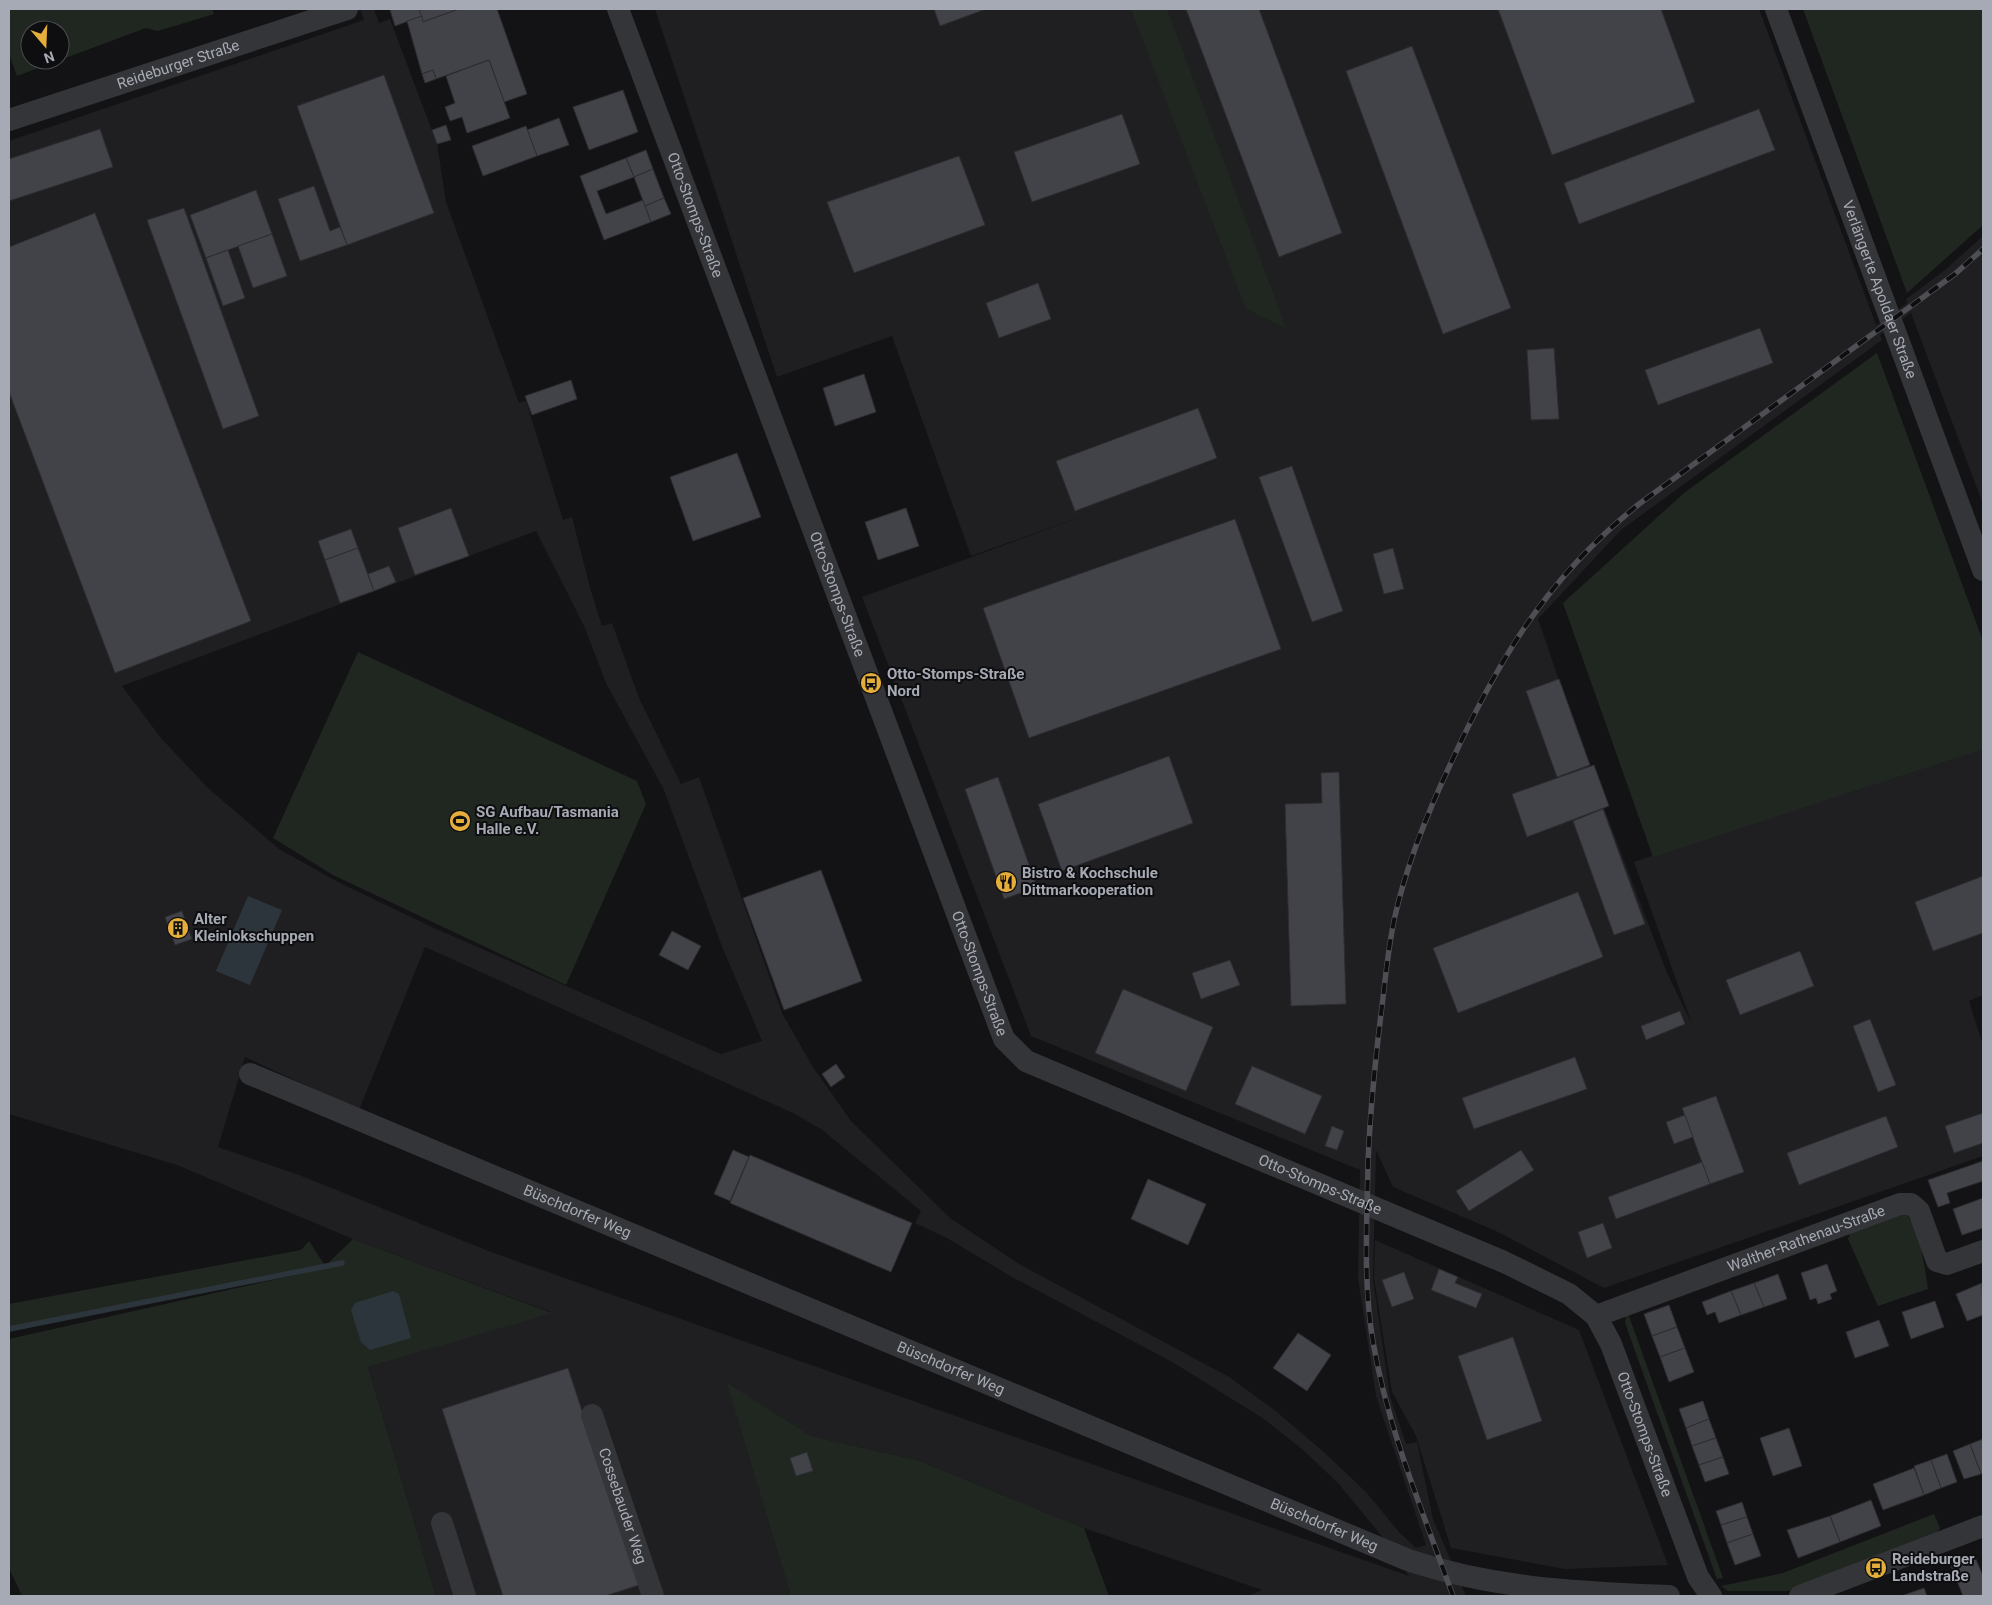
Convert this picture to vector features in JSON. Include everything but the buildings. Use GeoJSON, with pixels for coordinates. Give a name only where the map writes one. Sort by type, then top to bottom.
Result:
{"type":"FeatureCollection","features":[{"type":"Feature","properties":{"kind":"street","name":"Reideburger Straße"},"geometry":{"type":"LineString","coordinates":[[9,120],[347,9]]}},
{"type":"Feature","properties":{"kind":"street","name":"Otto-Stomps-Straße"},"geometry":{"type":"LineString","coordinates":[[618,9],[1004,1039],[1026,1060],[1504,1262],[1569,1294],[1596,1316],[1611,1344],[1698,1577],[1711,1596]]}},
{"type":"Feature","properties":{"kind":"street","name":"Verlängerte Apoldaer Straße"},"geometry":{"type":"LineString","coordinates":[[1776,9],[1983,570]]}},
{"type":"Feature","properties":{"kind":"street","name":"Büschdorfer Weg"},"geometry":{"type":"LineString","coordinates":[[250,1074],[1408,1560],[1484,1581],[1545,1590],[1669,1596]]}},
{"type":"Feature","properties":{"kind":"street","name":"Walther-Rathenau-Straße"},"geometry":{"type":"LineString","coordinates":[[1596,1316],[1900,1204],[1911,1204],[1919,1211],[1937,1261],[1947,1264],[1983,1251]]}},
{"type":"Feature","properties":{"kind":"street","name":"Cossebauder Weg"},"geometry":{"type":"LineString","coordinates":[[592,1415],[652,1596]]}},
{"type":"Feature","properties":{"kind":"street"},"geometry":{"type":"LineString","coordinates":[[442,1523],[465,1596]]}},
{"type":"Feature","properties":{"kind":"street"},"geometry":{"type":"LineString","coordinates":[[1800,1596],[1983,1526]]}},
{"type":"Feature","properties":{"kind":"shaded area"},"geometry":{"type":"Polygon","coordinates":[[[9,9],[212,9],[214,14],[158,31],[146,28],[70,56],[70,20],[20,20],[20,70],[33,70],[17,76],[9,54],[9,9]]]}},
{"type":"Feature","properties":{"kind":"shaded area"},"geometry":{"type":"Polygon","coordinates":[[[360,9],[374,9],[379,23],[390,19],[437,144],[446,202],[519,403],[526,401],[563,520],[572,517],[602,626],[612,623],[639,698],[681,784],[699,777],[783,1015],[813,1067],[851,1121],[950,1218],[1019,1264],[1229,1377],[1277,1412],[1326,1454],[1367,1493],[1399,1532],[1416,1548],[1426,1545],[1376,1396],[1358,1278],[1360,1170],[1031,1036],[862,597],[1097,511],[971,556],[892,336],[777,377],[655,9],[1759,9],[1876,325],[1907,303],[1906,299],[1945,270],[1983,236],[1983,504],[1911,313],[1880,335],[1882,340],[1621,530],[1538,619],[1588,766],[1667,973],[1692,1024],[1634,862],[1983,744],[1983,995],[1969,1001],[1983,1045],[1983,1156],[1604,1288],[1496,1231],[1393,1187],[1376,1150],[1373,1279],[1390,1396],[1406,1444],[1417,1442],[1433,1519],[1466,1596],[1248,1596],[1262,1590],[1084,1528],[917,1460],[811,1436],[728,1384],[791,1596],[436,1596],[368,1367],[551,1312],[353,1239],[177,1165],[9,1114],[9,141],[364,20],[360,9]],[[536,531],[122,686],[161,738],[208,788],[279,849],[338,882],[434,928],[721,1054],[762,1041],[721,944],[664,790],[606,683],[585,628],[536,531]],[[425,947],[359,1110],[245,1057],[218,1147],[299,1175],[491,1252],[1409,1576],[1384,1539],[1338,1483],[1303,1450],[1264,1419],[1174,1363],[1012,1277],[947,1238],[915,1223],[921,1211],[821,1129],[793,1113],[425,947]]]}},
{"type":"Feature","properties":{"kind":"shaded area"},"geometry":{"type":"Polygon","coordinates":[[[1131,9],[1167,9],[1286,328],[1246,309],[1131,9]]]}},
{"type":"Feature","properties":{"kind":"shaded area"},"geometry":{"type":"Polygon","coordinates":[[[1803,9],[1983,9],[1983,225],[1907,293],[1803,9]]]}},
{"type":"Feature","properties":{"kind":"shaded area"},"geometry":{"type":"Polygon","coordinates":[[[1877,353],[1983,641],[1983,749],[1653,857],[1563,603],[1684,493],[1877,353]]]}},
{"type":"Feature","properties":{"kind":"shaded area","name":"SG Aufbau/Tasmania Halle e.V."},"geometry":{"type":"Polygon","coordinates":[[[358,652],[637,781],[646,804],[566,985],[333,875],[273,838],[358,652]]]}},
{"type":"Feature","properties":{"kind":"shaded area"},"geometry":{"type":"Polygon","coordinates":[[[248,896],[282,910],[250,985],[216,971],[248,896]]]}},
{"type":"Feature","properties":{"kind":"shaded area"},"geometry":{"type":"Polygon","coordinates":[[[1903,1212],[1914,1226],[1918,1236],[1928,1289],[1878,1306],[1848,1239],[1852,1230],[1903,1212]]]}},
{"type":"Feature","properties":{"kind":"shaded area"},"geometry":{"type":"Polygon","coordinates":[[[353,1239],[552,1313],[368,1367],[436,1596],[22,1596],[9,1568],[9,1339],[322,1269],[353,1239]]]}},
{"type":"Feature","properties":{"kind":"shaded area"},"geometry":{"type":"Polygon","coordinates":[[[1375,1240],[1579,1330],[1668,1565],[1565,1569],[1451,1548],[1416,1436],[1392,1392],[1374,1278],[1375,1240]]]}},
{"type":"Feature","properties":{"kind":"shaded area"},"geometry":{"type":"Polygon","coordinates":[[[309,1241],[324,1264],[9,1332],[9,1304],[301,1250],[309,1241]]]}},
{"type":"Feature","properties":{"kind":"shaded area"},"geometry":{"type":"Polygon","coordinates":[[[393,1291],[399,1294],[411,1338],[370,1350],[361,1342],[351,1310],[355,1303],[393,1291]]]}},
{"type":"Feature","properties":{"kind":"shaded area"},"geometry":{"type":"Polygon","coordinates":[[[1627,1314],[1723,1578],[1717,1579],[1630,1337],[1625,1322],[1627,1314]]]}},
{"type":"Feature","properties":{"kind":"shaded area"},"geometry":{"type":"Polygon","coordinates":[[[727,1383],[811,1436],[917,1460],[1084,1528],[1109,1596],[791,1596],[727,1383]]]}},
{"type":"Feature","properties":{"kind":"shaded area"},"geometry":{"type":"Polygon","coordinates":[[[1934,1514],[1940,1528],[1937,1533],[1788,1591],[1728,1591],[1721,1586],[1783,1573],[1934,1514]]]}},
{"type":"Feature","properties":{"kind":"waterway"},"geometry":{"type":"LineString","coordinates":[[9,1329],[342,1263]]}},
{"type":"Feature","properties":{"kind":"railway"},"geometry":{"type":"LineString","coordinates":[[1453,1596],[1407,1470],[1388,1407],[1373,1342],[1368,1298],[1366,1253],[1370,1122],[1387,967],[1400,896],[1426,820],[1468,726],[1507,655],[1551,591],[1577,561],[1606,532],[1639,504],[1955,274],[1983,249]]}},
{"type":"Feature","properties":{"kind":"place","name":"Otto-Stomps-Straße Nord"},"geometry":{"type":"Point","coordinates":[871,683]}},
{"type":"Feature","properties":{"kind":"place","name":"SG Aufbau/Tasmania Halle e.V."},"geometry":{"type":"Point","coordinates":[460,821]}},
{"type":"Feature","properties":{"kind":"place","name":"Bistro & Kochschule Dittmarkooperation"},"geometry":{"type":"Point","coordinates":[1006,882]}},
{"type":"Feature","properties":{"kind":"place","name":"Alter Kleinlokschuppen"},"geometry":{"type":"Point","coordinates":[178,928]}},
{"type":"Feature","properties":{"kind":"place","name":"Reideburger Landstraße"},"geometry":{"type":"Point","coordinates":[1876,1568]}}]}
